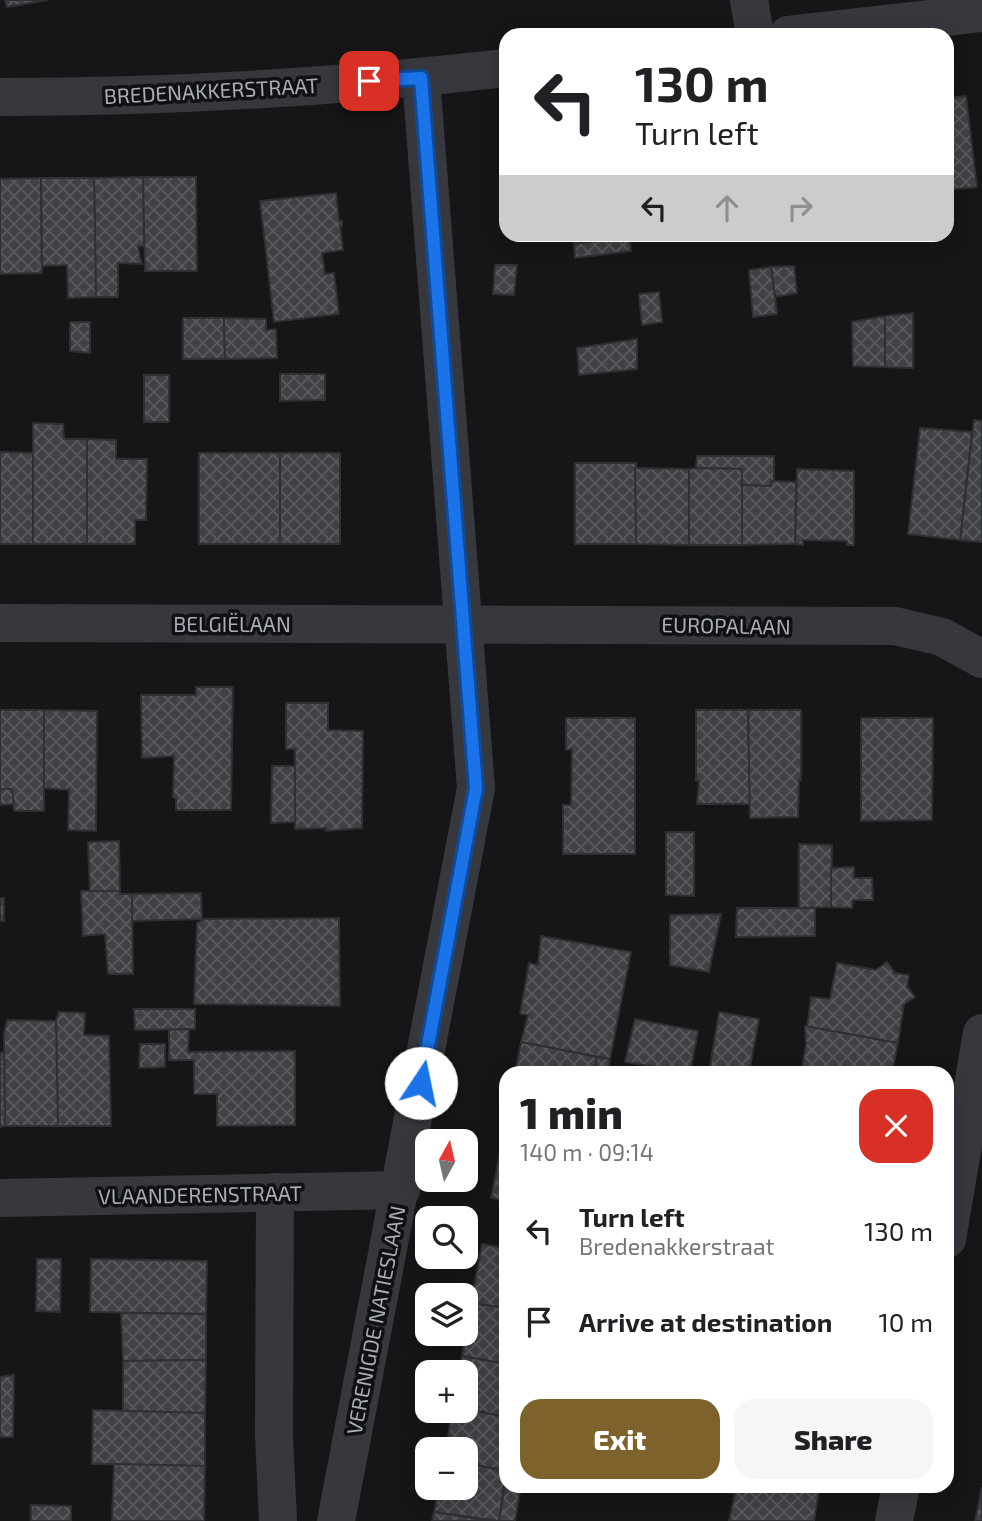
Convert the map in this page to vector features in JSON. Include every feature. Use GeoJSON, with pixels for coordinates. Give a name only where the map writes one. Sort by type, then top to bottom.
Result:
{"type":"FeatureCollection","features":[{"type":"Feature","properties":{"kind":"street"},"geometry":{"type":"LineString","coordinates":[[749,0],[754,28]]}},
{"type":"Feature","properties":{"kind":"street"},"geometry":{"type":"LineString","coordinates":[[850,28],[982,13]]}},
{"type":"Feature","properties":{"kind":"street","name":"BREDENAKKERSTRAAT"},"geometry":{"type":"LineString","coordinates":[[0,97],[110,97],[421,78],[499,69]]}},
{"type":"Feature","properties":{"kind":"street","name":"VERENIGDE NATIESLAAN"},"geometry":{"type":"LineString","coordinates":[[336,1521],[476,788],[421,78]]}},
{"type":"Feature","properties":{"kind":"street","name":"BELGIËLAAN"},"geometry":{"type":"LineString","coordinates":[[0,623],[463,623]]}},
{"type":"Feature","properties":{"kind":"street","name":"EUROPALAAN"},"geometry":{"type":"LineString","coordinates":[[463,623],[895,626],[942,637],[982,659]]}},
{"type":"Feature","properties":{"kind":"street"},"geometry":{"type":"LineString","coordinates":[[954,1198],[982,1033]]}},
{"type":"Feature","properties":{"kind":"street","name":"VLAANDERENSTRAAT"},"geometry":{"type":"LineString","coordinates":[[0,1198],[401,1190]]}},
{"type":"Feature","properties":{"kind":"street"},"geometry":{"type":"LineString","coordinates":[[275,1192],[274,1436],[278,1521]]}},
{"type":"Feature","properties":{"kind":"street"},"geometry":{"type":"LineString","coordinates":[[894,1521],[900,1493]]}},
{"type":"Feature","properties":{"kind":"building"},"geometry":{"type":"Polygon","coordinates":[[[5,0],[48,0],[7,7],[5,0]]]}},
{"type":"Feature","properties":{"kind":"building"},"geometry":{"type":"Polygon","coordinates":[[[966,96],[977,187],[954,189],[954,97],[966,96]]]}},
{"type":"Feature","properties":{"kind":"building"},"geometry":{"type":"Polygon","coordinates":[[[143,177],[144,246],[138,247],[142,264],[118,263],[118,297],[96,297],[94,178],[143,177]]]}},
{"type":"Feature","properties":{"kind":"building"},"geometry":{"type":"Polygon","coordinates":[[[143,177],[196,177],[197,271],[145,271],[143,177]]]}},
{"type":"Feature","properties":{"kind":"building"},"geometry":{"type":"Polygon","coordinates":[[[41,178],[42,273],[0,274],[0,179],[41,178]]]}},
{"type":"Feature","properties":{"kind":"building"},"geometry":{"type":"Polygon","coordinates":[[[41,178],[94,178],[96,297],[68,298],[67,265],[42,266],[41,178]]]}},
{"type":"Feature","properties":{"kind":"building"},"geometry":{"type":"Polygon","coordinates":[[[336,193],[339,221],[342,221],[340,226],[343,250],[322,253],[325,274],[334,273],[339,314],[274,322],[260,201],[336,193]]]}},
{"type":"Feature","properties":{"kind":"building"},"geometry":{"type":"Polygon","coordinates":[[[630,242],[631,251],[575,258],[574,244],[630,242]]]}},
{"type":"Feature","properties":{"kind":"building"},"geometry":{"type":"Polygon","coordinates":[[[495,265],[517,265],[514,295],[493,294],[495,265]]]}},
{"type":"Feature","properties":{"kind":"building"},"geometry":{"type":"Polygon","coordinates":[[[794,266],[797,293],[775,297],[771,267],[794,266]]]}},
{"type":"Feature","properties":{"kind":"building"},"geometry":{"type":"Polygon","coordinates":[[[771,267],[777,314],[753,317],[749,270],[771,267]]]}},
{"type":"Feature","properties":{"kind":"building"},"geometry":{"type":"Polygon","coordinates":[[[659,292],[662,322],[642,325],[639,294],[659,292]]]}},
{"type":"Feature","properties":{"kind":"building"},"geometry":{"type":"Polygon","coordinates":[[[913,313],[913,368],[885,367],[885,316],[913,313]]]}},
{"type":"Feature","properties":{"kind":"building"},"geometry":{"type":"Polygon","coordinates":[[[885,316],[885,367],[853,366],[852,322],[885,316]]]}},
{"type":"Feature","properties":{"kind":"building"},"geometry":{"type":"Polygon","coordinates":[[[183,318],[224,318],[225,359],[183,359],[183,318]]]}},
{"type":"Feature","properties":{"kind":"building"},"geometry":{"type":"Polygon","coordinates":[[[224,318],[266,319],[266,330],[276,329],[277,358],[225,359],[224,318]]]}},
{"type":"Feature","properties":{"kind":"building"},"geometry":{"type":"Polygon","coordinates":[[[70,322],[90,322],[90,353],[70,351],[70,322]]]}},
{"type":"Feature","properties":{"kind":"building"},"geometry":{"type":"Polygon","coordinates":[[[637,339],[637,369],[579,375],[577,348],[637,339]]]}},
{"type":"Feature","properties":{"kind":"building"},"geometry":{"type":"Polygon","coordinates":[[[280,374],[325,374],[325,400],[280,401],[280,374]]]}},
{"type":"Feature","properties":{"kind":"building"},"geometry":{"type":"Polygon","coordinates":[[[144,375],[169,375],[169,422],[144,422],[144,375]]]}},
{"type":"Feature","properties":{"kind":"building"},"geometry":{"type":"Polygon","coordinates":[[[974,420],[982,421],[982,542],[960,540],[974,420]]]}},
{"type":"Feature","properties":{"kind":"building"},"geometry":{"type":"Polygon","coordinates":[[[33,423],[63,424],[64,439],[87,439],[87,544],[33,544],[33,423]]]}},
{"type":"Feature","properties":{"kind":"building"},"geometry":{"type":"Polygon","coordinates":[[[920,428],[972,432],[960,540],[908,534],[920,428]]]}},
{"type":"Feature","properties":{"kind":"building"},"geometry":{"type":"Polygon","coordinates":[[[87,439],[116,440],[116,459],[147,459],[146,520],[135,520],[135,544],[87,544],[87,439]]]}},
{"type":"Feature","properties":{"kind":"building"},"geometry":{"type":"Polygon","coordinates":[[[0,452],[33,453],[33,544],[0,544],[0,452]]]}},
{"type":"Feature","properties":{"kind":"building"},"geometry":{"type":"Polygon","coordinates":[[[199,453],[280,453],[280,544],[199,544],[199,453]]]}},
{"type":"Feature","properties":{"kind":"building"},"geometry":{"type":"Polygon","coordinates":[[[280,453],[340,453],[340,544],[280,544],[280,453]]]}},
{"type":"Feature","properties":{"kind":"building"},"geometry":{"type":"Polygon","coordinates":[[[697,456],[774,456],[774,482],[771,481],[771,486],[742,485],[742,469],[696,468],[697,456]]]}},
{"type":"Feature","properties":{"kind":"building"},"geometry":{"type":"Polygon","coordinates":[[[575,463],[636,463],[636,544],[575,544],[575,463]]]}},
{"type":"Feature","properties":{"kind":"building"},"geometry":{"type":"Polygon","coordinates":[[[635,468],[689,469],[689,545],[636,544],[635,468]]]}},
{"type":"Feature","properties":{"kind":"building"},"geometry":{"type":"Polygon","coordinates":[[[689,469],[742,469],[742,545],[689,545],[689,469]]]}},
{"type":"Feature","properties":{"kind":"building"},"geometry":{"type":"Polygon","coordinates":[[[797,469],[854,471],[854,545],[847,545],[847,541],[803,540],[803,545],[795,544],[797,469]]]}},
{"type":"Feature","properties":{"kind":"building"},"geometry":{"type":"Polygon","coordinates":[[[771,481],[796,482],[795,544],[742,545],[742,485],[771,486],[771,481]]]}},
{"type":"Feature","properties":{"kind":"building"},"geometry":{"type":"Polygon","coordinates":[[[196,687],[233,687],[231,810],[176,810],[176,798],[173,797],[174,756],[142,758],[141,695],[196,695],[196,687]]]}},
{"type":"Feature","properties":{"kind":"building"},"geometry":{"type":"Polygon","coordinates":[[[286,703],[328,703],[328,730],[363,731],[362,828],[326,831],[326,828],[295,829],[295,749],[286,749],[286,703]]]}},
{"type":"Feature","properties":{"kind":"building"},"geometry":{"type":"Polygon","coordinates":[[[0,710],[44,710],[44,811],[14,811],[12,789],[0,789],[0,710]]]}},
{"type":"Feature","properties":{"kind":"building"},"geometry":{"type":"Polygon","coordinates":[[[44,710],[97,711],[96,831],[68,830],[69,790],[44,788],[44,710]]]}},
{"type":"Feature","properties":{"kind":"building"},"geometry":{"type":"Polygon","coordinates":[[[696,710],[748,710],[750,804],[697,804],[699,781],[696,781],[696,710]]]}},
{"type":"Feature","properties":{"kind":"building"},"geometry":{"type":"Polygon","coordinates":[[[748,710],[801,710],[798,817],[750,818],[748,710]]]}},
{"type":"Feature","properties":{"kind":"building"},"geometry":{"type":"Polygon","coordinates":[[[566,718],[635,718],[635,854],[563,854],[563,805],[571,805],[572,749],[566,750],[566,718]]]}},
{"type":"Feature","properties":{"kind":"building"},"geometry":{"type":"Polygon","coordinates":[[[861,718],[933,718],[932,820],[861,821],[861,718]]]}},
{"type":"Feature","properties":{"kind":"building"},"geometry":{"type":"Polygon","coordinates":[[[272,766],[295,766],[295,822],[271,823],[272,766]]]}},
{"type":"Feature","properties":{"kind":"building"},"geometry":{"type":"Polygon","coordinates":[[[0,789],[12,789],[14,804],[0,805],[0,789]]]}},
{"type":"Feature","properties":{"kind":"building"},"geometry":{"type":"Polygon","coordinates":[[[666,832],[694,832],[694,896],[666,895],[666,832]]]}},
{"type":"Feature","properties":{"kind":"building"},"geometry":{"type":"Polygon","coordinates":[[[119,841],[120,891],[90,892],[88,842],[119,841]]]}},
{"type":"Feature","properties":{"kind":"building"},"geometry":{"type":"Polygon","coordinates":[[[799,844],[832,845],[831,907],[799,908],[799,844]]]}},
{"type":"Feature","properties":{"kind":"building"},"geometry":{"type":"Polygon","coordinates":[[[854,867],[854,878],[872,878],[873,900],[853,900],[852,908],[831,907],[831,868],[854,867]]]}},
{"type":"Feature","properties":{"kind":"building"},"geometry":{"type":"Polygon","coordinates":[[[81,891],[120,891],[120,894],[132,894],[133,974],[108,974],[105,934],[83,936],[81,891]]]}},
{"type":"Feature","properties":{"kind":"building"},"geometry":{"type":"Polygon","coordinates":[[[201,893],[202,919],[132,921],[132,894],[201,893]]]}},
{"type":"Feature","properties":{"kind":"building"},"geometry":{"type":"Polygon","coordinates":[[[0,898],[4,898],[4,921],[0,921],[0,898]]]}},
{"type":"Feature","properties":{"kind":"building"},"geometry":{"type":"Polygon","coordinates":[[[737,908],[815,908],[815,936],[736,937],[737,908]]]}},
{"type":"Feature","properties":{"kind":"building"},"geometry":{"type":"Polygon","coordinates":[[[721,914],[709,972],[670,965],[670,915],[721,914]]]}},
{"type":"Feature","properties":{"kind":"building"},"geometry":{"type":"Polygon","coordinates":[[[339,918],[340,1006],[194,1004],[197,923],[204,919],[339,918]]]}},
{"type":"Feature","properties":{"kind":"building"},"geometry":{"type":"Polygon","coordinates":[[[541,936],[631,952],[610,1059],[521,1042],[528,1015],[520,1014],[529,963],[538,965],[541,936]]]}},
{"type":"Feature","properties":{"kind":"building"},"geometry":{"type":"Polygon","coordinates":[[[887,962],[895,973],[909,975],[907,986],[915,997],[904,1004],[898,1043],[807,1027],[811,997],[830,999],[837,963],[876,970],[887,962]]]}},
{"type":"Feature","properties":{"kind":"building"},"geometry":{"type":"Polygon","coordinates":[[[134,1009],[195,1009],[195,1029],[135,1030],[134,1009]]]}},
{"type":"Feature","properties":{"kind":"building"},"geometry":{"type":"Polygon","coordinates":[[[59,1012],[85,1013],[84,1035],[109,1036],[111,1126],[58,1126],[56,1021],[59,1012]]]}},
{"type":"Feature","properties":{"kind":"building"},"geometry":{"type":"Polygon","coordinates":[[[719,1012],[759,1019],[750,1066],[710,1066],[719,1012]]]}},
{"type":"Feature","properties":{"kind":"building"},"geometry":{"type":"Polygon","coordinates":[[[635,1019],[698,1031],[691,1066],[649,1066],[625,1062],[635,1019]]]}},
{"type":"Feature","properties":{"kind":"building"},"geometry":{"type":"Polygon","coordinates":[[[7,1020],[56,1021],[58,1126],[5,1126],[4,1034],[7,1020]]]}},
{"type":"Feature","properties":{"kind":"building"},"geometry":{"type":"Polygon","coordinates":[[[805,1026],[898,1043],[893,1066],[802,1066],[806,1045],[805,1026]]]}},
{"type":"Feature","properties":{"kind":"building"},"geometry":{"type":"Polygon","coordinates":[[[189,1029],[188,1052],[295,1051],[295,1125],[217,1126],[217,1094],[194,1094],[194,1060],[169,1060],[169,1030],[189,1029]]]}},
{"type":"Feature","properties":{"kind":"building"},"geometry":{"type":"Polygon","coordinates":[[[521,1042],[597,1057],[595,1066],[516,1066],[521,1042]]]}},
{"type":"Feature","properties":{"kind":"building"},"geometry":{"type":"Polygon","coordinates":[[[140,1044],[165,1044],[165,1067],[139,1068],[140,1044]]]}},
{"type":"Feature","properties":{"kind":"building"},"geometry":{"type":"Polygon","coordinates":[[[4,1052],[5,1126],[0,1127],[0,1053],[4,1052]]]}},
{"type":"Feature","properties":{"kind":"building"},"geometry":{"type":"Polygon","coordinates":[[[597,1057],[610,1059],[609,1066],[595,1066],[597,1057]]]}},
{"type":"Feature","properties":{"kind":"building"},"geometry":{"type":"Polygon","coordinates":[[[499,1157],[499,1200],[491,1198],[499,1157]]]}},
{"type":"Feature","properties":{"kind":"building"},"geometry":{"type":"Polygon","coordinates":[[[482,1244],[499,1247],[499,1307],[478,1304],[478,1283],[475,1283],[482,1244]]]}},
{"type":"Feature","properties":{"kind":"building"},"geometry":{"type":"Polygon","coordinates":[[[37,1259],[61,1259],[60,1312],[36,1311],[37,1259]]]}},
{"type":"Feature","properties":{"kind":"building"},"geometry":{"type":"Polygon","coordinates":[[[91,1259],[207,1261],[206,1314],[90,1312],[91,1259]]]}},
{"type":"Feature","properties":{"kind":"building"},"geometry":{"type":"Polygon","coordinates":[[[478,1304],[499,1307],[499,1363],[462,1356],[464,1346],[478,1346],[478,1304]]]}},
{"type":"Feature","properties":{"kind":"building"},"geometry":{"type":"Polygon","coordinates":[[[121,1313],[206,1314],[206,1360],[123,1361],[121,1313]]]}},
{"type":"Feature","properties":{"kind":"building"},"geometry":{"type":"Polygon","coordinates":[[[462,1356],[499,1363],[499,1416],[478,1411],[478,1360],[461,1360],[462,1356]]]}},
{"type":"Feature","properties":{"kind":"building"},"geometry":{"type":"Polygon","coordinates":[[[206,1360],[205,1413],[123,1411],[123,1361],[206,1360]]]}},
{"type":"Feature","properties":{"kind":"building"},"geometry":{"type":"Polygon","coordinates":[[[14,1375],[13,1437],[0,1437],[0,1377],[14,1375]]]}},
{"type":"Feature","properties":{"kind":"building"},"geometry":{"type":"Polygon","coordinates":[[[93,1410],[205,1413],[205,1466],[92,1464],[93,1410]]]}},
{"type":"Feature","properties":{"kind":"building"},"geometry":{"type":"Polygon","coordinates":[[[478,1411],[499,1416],[499,1470],[478,1465],[478,1437],[448,1437],[450,1423],[478,1423],[478,1411]]]}},
{"type":"Feature","properties":{"kind":"building"},"geometry":{"type":"Polygon","coordinates":[[[114,1464],[205,1466],[204,1521],[112,1521],[114,1464]]]}},
{"type":"Feature","properties":{"kind":"building"},"geometry":{"type":"Polygon","coordinates":[[[478,1465],[499,1470],[499,1493],[503,1493],[499,1521],[434,1512],[436,1500],[478,1500],[478,1465]]]}},
{"type":"Feature","properties":{"kind":"building"},"geometry":{"type":"Polygon","coordinates":[[[982,1487],[982,1521],[975,1521],[982,1487]]]}},
{"type":"Feature","properties":{"kind":"building"},"geometry":{"type":"Polygon","coordinates":[[[504,1493],[520,1493],[515,1521],[499,1521],[504,1493]]]}},
{"type":"Feature","properties":{"kind":"building"},"geometry":{"type":"Polygon","coordinates":[[[731,1493],[819,1493],[814,1521],[729,1521],[735,1494],[731,1493]]]}},
{"type":"Feature","properties":{"kind":"building"},"geometry":{"type":"Polygon","coordinates":[[[31,1505],[71,1506],[71,1521],[31,1521],[31,1505]]]}},
{"type":"Feature","properties":{"kind":"building"},"geometry":{"type":"Polygon","coordinates":[[[434,1512],[490,1521],[432,1521],[434,1512]]]}},
{"type":"Feature","properties":{"kind":"route"},"geometry":{"type":"LineString","coordinates":[[369,81],[421,78],[476,788],[421,1083]]}}]}
